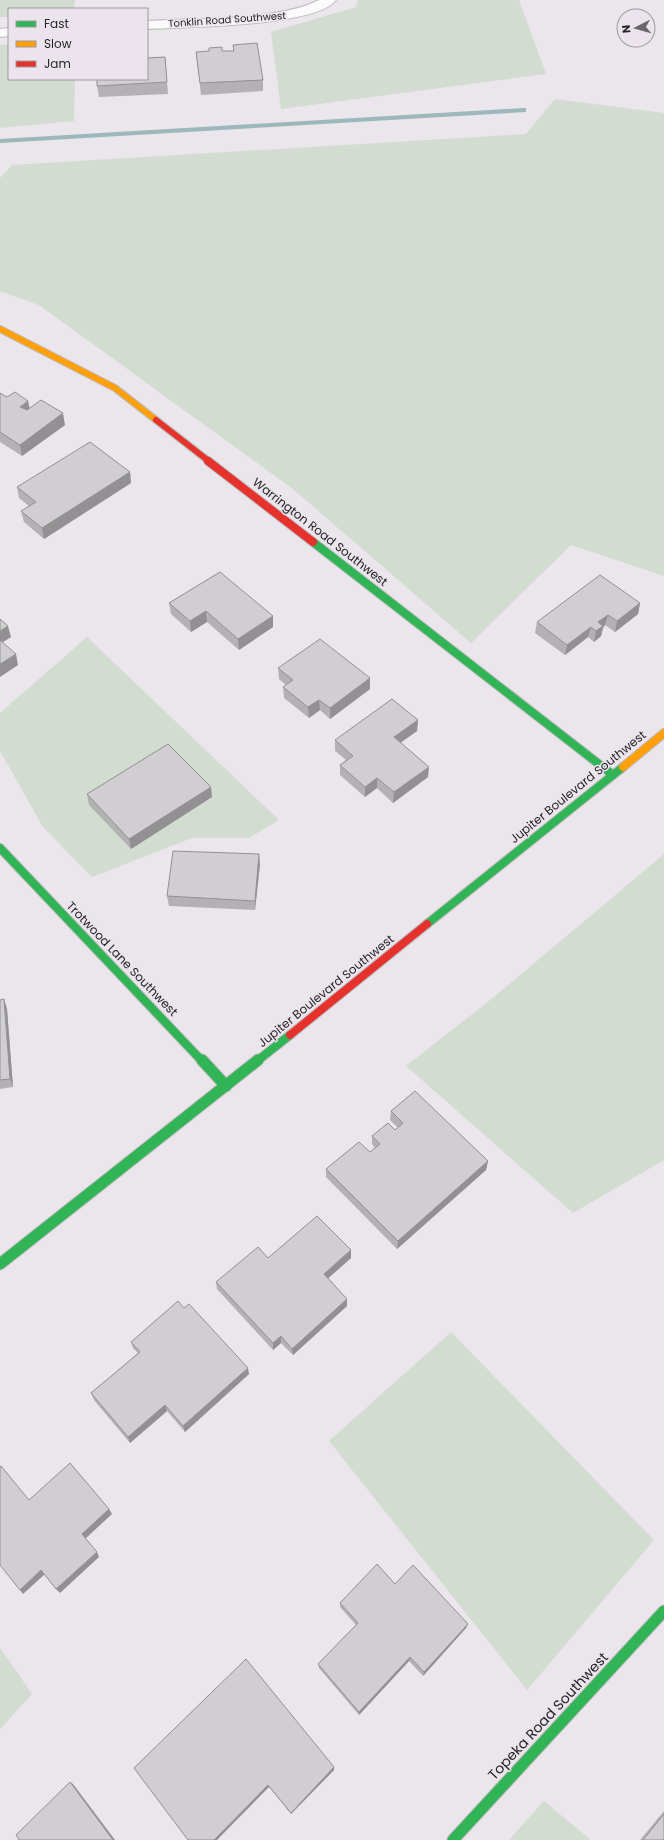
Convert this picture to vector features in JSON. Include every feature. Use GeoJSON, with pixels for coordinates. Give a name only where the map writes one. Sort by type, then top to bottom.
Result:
{"type":"FeatureCollection","features":[{"type":"Feature","properties":{"kind":"street","name":"Tonklin Road Southwest"},"geometry":{"type":"LineString","coordinates":[[148,25],[264,18],[301,13],[329,0]]}},
{"type":"Feature","properties":{"kind":"street","name":"Warrington Road Southwest"},"geometry":{"type":"LineString","coordinates":[[0,329],[115,388],[613,775]]}},
{"type":"Feature","properties":{"kind":"street","name":"Jupiter Boulevard Southwest"},"geometry":{"type":"LineString","coordinates":[[0,1264],[226,1086],[664,733]]}},
{"type":"Feature","properties":{"kind":"street","name":"Trotwood Lane Southwest"},"geometry":{"type":"LineString","coordinates":[[0,848],[226,1086]]}},
{"type":"Feature","properties":{"kind":"street","name":"Topeka Road Southwest"},"geometry":{"type":"LineString","coordinates":[[453,1840],[664,1611]]}},
{"type":"Feature","properties":{"kind":"shaded area"},"geometry":{"type":"Polygon","coordinates":[[[0,0],[75,0],[74,8],[8,8],[8,17],[0,17],[0,0]]]}},
{"type":"Feature","properties":{"kind":"shaded area"},"geometry":{"type":"Polygon","coordinates":[[[358,0],[519,0],[546,74],[281,109],[271,32],[356,7],[358,0]]]}},
{"type":"Feature","properties":{"kind":"shaded area"},"geometry":{"type":"Polygon","coordinates":[[[8,44],[8,80],[75,80],[74,121],[0,128],[0,45],[8,44]]]}},
{"type":"Feature","properties":{"kind":"shaded area"},"geometry":{"type":"Polygon","coordinates":[[[555,99],[664,113],[664,576],[571,545],[471,643],[293,489],[39,305],[0,291],[0,178],[12,165],[526,134],[555,99]]]}},
{"type":"Feature","properties":{"kind":"shaded area"},"geometry":{"type":"Polygon","coordinates":[[[87,637],[279,820],[249,838],[192,838],[92,877],[43,827],[0,751],[0,713],[87,637]]]}},
{"type":"Feature","properties":{"kind":"shaded area"},"geometry":{"type":"Polygon","coordinates":[[[664,854],[664,1160],[573,1213],[406,1066],[494,997],[664,854]]]}},
{"type":"Feature","properties":{"kind":"shaded area"},"geometry":{"type":"Polygon","coordinates":[[[451,1332],[654,1540],[527,1690],[329,1441],[451,1332]]]}},
{"type":"Feature","properties":{"kind":"shaded area"},"geometry":{"type":"Polygon","coordinates":[[[0,1648],[32,1694],[0,1729],[0,1648]]]}},
{"type":"Feature","properties":{"kind":"shaded area"},"geometry":{"type":"Polygon","coordinates":[[[544,1801],[591,1840],[509,1840],[544,1801]]]}},
{"type":"Feature","properties":{"kind":"building"},"geometry":{"type":"Polygon","coordinates":[[[257,43],[263,80],[200,83],[196,52],[209,51],[209,48],[222,47],[222,51],[234,51],[233,45],[257,43]]]}},
{"type":"Feature","properties":{"kind":"building"},"geometry":{"type":"Polygon","coordinates":[[[165,57],[167,82],[97,86],[97,80],[148,80],[148,58],[165,57]]]}},
{"type":"Feature","properties":{"kind":"building"},"geometry":{"type":"Polygon","coordinates":[[[15,392],[28,401],[20,407],[27,410],[41,400],[63,413],[20,445],[0,432],[0,393],[7,397],[15,392]]]}},
{"type":"Feature","properties":{"kind":"building"},"geometry":{"type":"Polygon","coordinates":[[[90,442],[130,472],[42,528],[21,511],[36,502],[17,487],[90,442]]]}},
{"type":"Feature","properties":{"kind":"building"},"geometry":{"type":"Polygon","coordinates":[[[220,572],[273,616],[238,639],[206,611],[190,621],[169,603],[220,572]]]}},
{"type":"Feature","properties":{"kind":"building"},"geometry":{"type":"Polygon","coordinates":[[[600,575],[640,603],[617,621],[608,615],[598,622],[603,626],[596,631],[591,627],[567,645],[537,622],[600,575]]]}},
{"type":"Feature","properties":{"kind":"building"},"geometry":{"type":"Polygon","coordinates":[[[0,619],[8,626],[0,631],[0,619]]]}},
{"type":"Feature","properties":{"kind":"building"},"geometry":{"type":"Polygon","coordinates":[[[320,639],[370,678],[330,708],[319,700],[308,707],[283,687],[293,680],[278,668],[320,639]]]}},
{"type":"Feature","properties":{"kind":"building"},"geometry":{"type":"Polygon","coordinates":[[[0,640],[16,654],[0,664],[0,640]]]}},
{"type":"Feature","properties":{"kind":"building"},"geometry":{"type":"Polygon","coordinates":[[[392,699],[418,720],[394,737],[429,767],[394,792],[377,778],[365,787],[340,765],[353,756],[335,740],[392,699]]]}},
{"type":"Feature","properties":{"kind":"building"},"geometry":{"type":"Polygon","coordinates":[[[168,744],[211,787],[129,839],[87,794],[168,744]]]}},
{"type":"Feature","properties":{"kind":"building"},"geometry":{"type":"Polygon","coordinates":[[[173,851],[259,854],[255,901],[167,896],[173,851]]]}},
{"type":"Feature","properties":{"kind":"building"},"geometry":{"type":"Polygon","coordinates":[[[4,999],[10,1079],[0,1080],[0,1000],[4,999]]]}},
{"type":"Feature","properties":{"kind":"building"},"geometry":{"type":"Polygon","coordinates":[[[415,1091],[488,1161],[398,1241],[326,1169],[359,1142],[370,1152],[380,1144],[372,1136],[388,1123],[395,1130],[403,1123],[391,1111],[415,1091]]]}},
{"type":"Feature","properties":{"kind":"building"},"geometry":{"type":"Polygon","coordinates":[[[317,1216],[351,1250],[324,1274],[347,1299],[292,1349],[281,1336],[273,1343],[216,1282],[258,1247],[268,1258],[317,1216]]]}},
{"type":"Feature","properties":{"kind":"building"},"geometry":{"type":"Polygon","coordinates":[[[178,1301],[184,1308],[189,1304],[248,1368],[183,1426],[165,1405],[128,1437],[91,1393],[140,1352],[131,1342],[178,1301]]]}},
{"type":"Feature","properties":{"kind":"building"},"geometry":{"type":"Polygon","coordinates":[[[70,1463],[109,1509],[82,1534],[97,1552],[56,1589],[41,1570],[20,1590],[0,1565],[0,1467],[1,1466],[29,1500],[70,1463]]]}},
{"type":"Feature","properties":{"kind":"building"},"geometry":{"type":"Polygon","coordinates":[[[377,1564],[395,1584],[413,1565],[468,1624],[424,1672],[410,1657],[359,1712],[318,1664],[358,1623],[340,1603],[377,1564]]]}},
{"type":"Feature","properties":{"kind":"building"},"geometry":{"type":"Polygon","coordinates":[[[246,1659],[334,1767],[291,1813],[268,1785],[214,1840],[188,1840],[134,1768],[246,1659]]]}},
{"type":"Feature","properties":{"kind":"building"},"geometry":{"type":"Polygon","coordinates":[[[70,1782],[113,1840],[19,1840],[16,1835],[70,1782]]]}},
{"type":"Feature","properties":{"kind":"building"},"geometry":{"type":"Polygon","coordinates":[[[664,1814],[664,1840],[643,1840],[664,1814]]]}},
{"type":"Feature","properties":{"kind":"waterway"},"geometry":{"type":"LineString","coordinates":[[0,141],[523,110]]}},
{"type":"Feature","properties":{"kind":"traffic: fast"},"geometry":{"type":"LineString","coordinates":[[313,542],[613,775]]}},
{"type":"Feature","properties":{"kind":"traffic: fast"},"geometry":{"type":"LineString","coordinates":[[427,924],[623,767]]}},
{"type":"Feature","properties":{"kind":"traffic: fast"},"geometry":{"type":"LineString","coordinates":[[0,848],[226,1086]]}},
{"type":"Feature","properties":{"kind":"traffic: fast"},"geometry":{"type":"LineString","coordinates":[[0,1264],[290,1035]]}},
{"type":"Feature","properties":{"kind":"traffic: fast"},"geometry":{"type":"LineString","coordinates":[[453,1840],[664,1611]]}},
{"type":"Feature","properties":{"kind":"traffic: slow"},"geometry":{"type":"LineString","coordinates":[[0,329],[115,388],[156,420]]}},
{"type":"Feature","properties":{"kind":"traffic: slow"},"geometry":{"type":"LineString","coordinates":[[623,767],[664,733]]}},
{"type":"Feature","properties":{"kind":"traffic: jam"},"geometry":{"type":"LineString","coordinates":[[156,420],[313,542]]}},
{"type":"Feature","properties":{"kind":"traffic: jam"},"geometry":{"type":"LineString","coordinates":[[290,1035],[427,924]]}}]}
